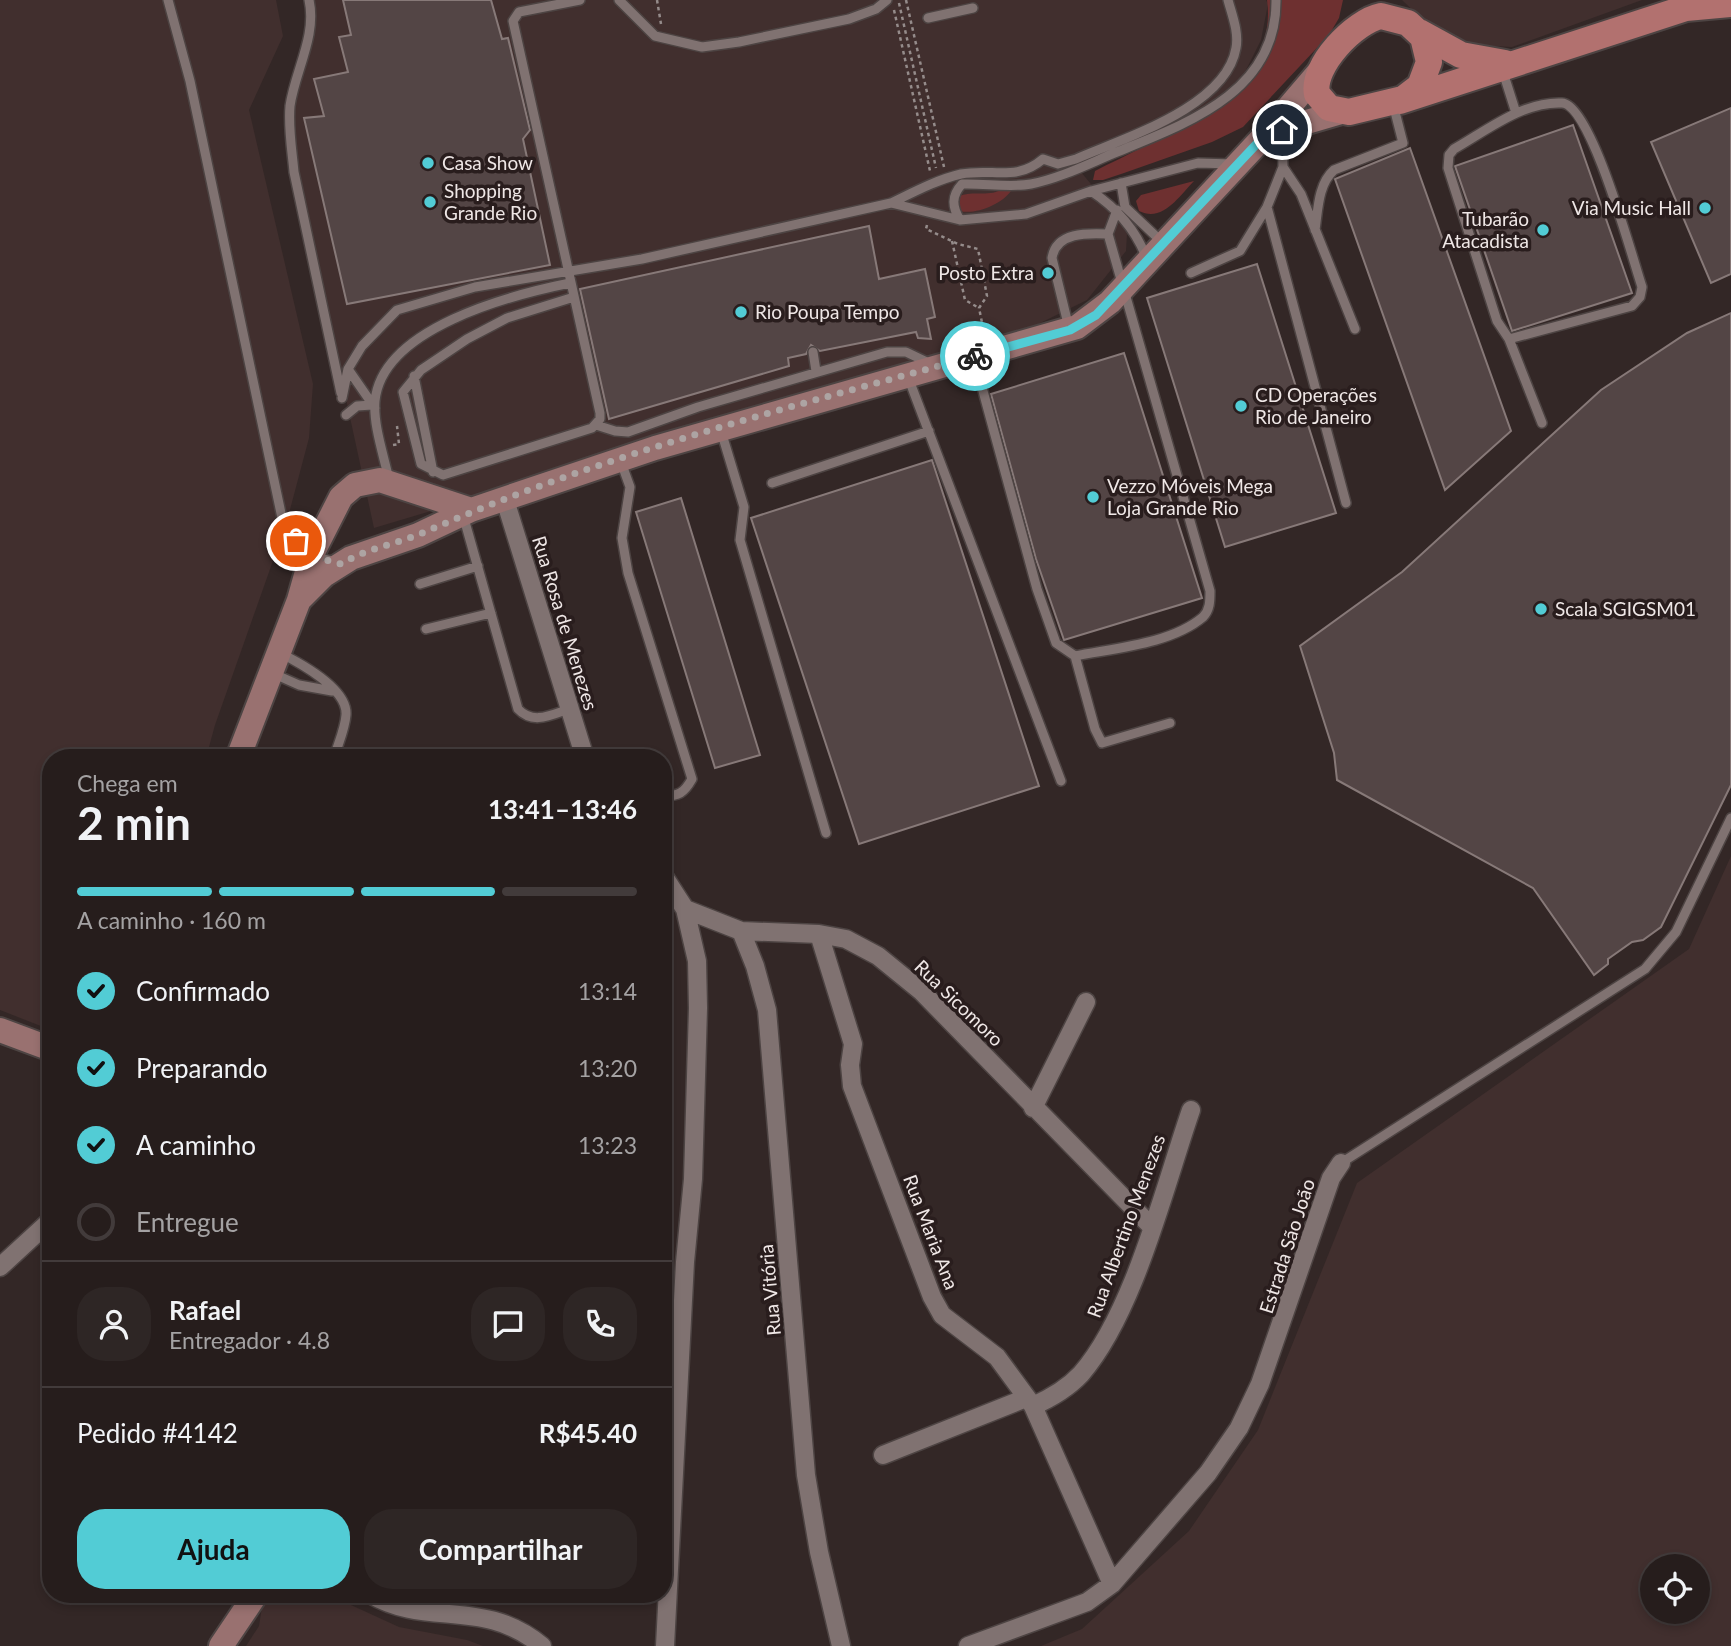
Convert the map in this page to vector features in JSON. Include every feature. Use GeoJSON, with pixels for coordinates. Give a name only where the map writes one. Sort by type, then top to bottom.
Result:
{"type":"FeatureCollection","features":[{"type":"Feature","properties":{"kind":"main road"},"geometry":{"type":"LineString","coordinates":[[1354,30],[1359,0]]}},
{"type":"Feature","properties":{"kind":"main road"},"geometry":{"type":"LineString","coordinates":[[1388,0],[1413,27],[1428,51],[1427,73],[1415,91],[1396,102]]}},
{"type":"Feature","properties":{"kind":"main road"},"geometry":{"type":"LineString","coordinates":[[1274,132],[1340,112],[1396,102],[1691,4],[1731,4]]}},
{"type":"Feature","properties":{"kind":"main road"},"geometry":{"type":"LineString","coordinates":[[299,600],[341,564],[364,552],[418,535],[467,513],[721,429],[1070,330],[1096,315],[1238,164],[1274,132],[1318,73],[1354,30],[1367,20],[1381,16],[1413,27],[1461,55],[1506,65]]}},
{"type":"Feature","properties":{"kind":"main road"},"geometry":{"type":"LineString","coordinates":[[1318,73],[1316,85],[1320,98],[1329,108],[1340,112]]}},
{"type":"Feature","properties":{"kind":"main road"},"geometry":{"type":"LineString","coordinates":[[241,749],[299,600],[312,554],[334,509],[355,485],[375,480],[390,482],[467,513]]}},
{"type":"Feature","properties":{"kind":"main road"},"geometry":{"type":"LineString","coordinates":[[413,490],[427,511],[426,522],[418,535]]}},
{"type":"Feature","properties":{"kind":"main road"},"geometry":{"type":"LineString","coordinates":[[334,509],[332,523],[338,535],[350,546],[364,552]]}},
{"type":"Feature","properties":{"kind":"main road"},"geometry":{"type":"LineString","coordinates":[[1,1032],[42,1046]]}},
{"type":"Feature","properties":{"kind":"main road"},"geometry":{"type":"LineString","coordinates":[[221,1646],[250,1603]]}},
{"type":"Feature","properties":{"kind":"street","name":"Rua Rosa de Menezes"},"geometry":{"type":"LineString","coordinates":[[505,500],[582,749]]}},
{"type":"Feature","properties":{"kind":"street"},"geometry":{"type":"LineString","coordinates":[[672,889],[685,909],[697,961],[698,1008],[693,1179],[685,1262],[672,1512]]}},
{"type":"Feature","properties":{"kind":"street","name":"Rua Sicomoro"},"geometry":{"type":"LineString","coordinates":[[685,909],[741,931],[819,934],[846,939],[878,956],[921,991],[1033,1108],[1152,1226]]}},
{"type":"Feature","properties":{"kind":"street","name":"Rua Vitória"},"geometry":{"type":"LineString","coordinates":[[741,931],[755,966],[767,1010],[806,1475],[819,1552],[841,1646]]}},
{"type":"Feature","properties":{"kind":"street","name":"Rua Maria Ana"},"geometry":{"type":"LineString","coordinates":[[819,934],[853,1044],[850,1065],[852,1086],[932,1297],[942,1315],[997,1357],[1029,1402],[1112,1584]]}},
{"type":"Feature","properties":{"kind":"street"},"geometry":{"type":"LineString","coordinates":[[1033,1108],[1086,1002]]}},
{"type":"Feature","properties":{"kind":"street","name":"Rua Albertino Menezes"},"geometry":{"type":"LineString","coordinates":[[883,1455],[1029,1402],[1056,1396],[1095,1357],[1133,1279],[1191,1110]]}},
{"type":"Feature","properties":{"kind":"street","name":"Estrada São João"},"geometry":{"type":"LineString","coordinates":[[968,1646],[1068,1611],[1087,1602],[1112,1584],[1208,1473],[1239,1428],[1281,1330],[1331,1178],[1341,1163]]}},
{"type":"Feature","properties":{"kind":"street"},"geometry":{"type":"LineString","coordinates":[[0,1267],[42,1228]]}},
{"type":"Feature","properties":{"kind":"street"},"geometry":{"type":"LineString","coordinates":[[396,1603],[413,1610],[482,1615],[511,1625],[542,1646]]}},
{"type":"Feature","properties":{"kind":"street"},"geometry":{"type":"LineString","coordinates":[[665,1646],[667,1603]]}},
{"type":"Feature","properties":{"kind":"lane"},"geometry":{"type":"LineString","coordinates":[[168,0],[190,81],[282,518],[292,537],[312,554],[341,564]]}},
{"type":"Feature","properties":{"kind":"lane"},"geometry":{"type":"LineString","coordinates":[[309,0],[310,29],[290,106],[290,135],[294,172],[342,398],[348,369],[362,346],[397,310],[475,287],[568,278]]}},
{"type":"Feature","properties":{"kind":"lane"},"geometry":{"type":"LineString","coordinates":[[580,0],[519,12],[513,21],[600,413],[596,425]]}},
{"type":"Feature","properties":{"kind":"lane"},"geometry":{"type":"LineString","coordinates":[[619,0],[655,37],[702,47],[739,43],[849,19],[876,9],[890,0]]}},
{"type":"Feature","properties":{"kind":"lane"},"geometry":{"type":"LineString","coordinates":[[390,482],[374,407],[387,368],[412,344],[463,313],[568,278],[891,203],[938,181],[979,172],[1023,173],[1043,159],[1058,164],[1076,159],[1172,115],[1211,90],[1231,66],[1236,48],[1237,34],[1228,0]]}},
{"type":"Feature","properties":{"kind":"lane"},"geometry":{"type":"LineString","coordinates":[[960,220],[954,211],[953,199],[962,184],[1030,184],[1080,167],[1202,116],[1235,92],[1260,60],[1277,17],[1276,0]]}},
{"type":"Feature","properties":{"kind":"lane"},"geometry":{"type":"LineString","coordinates":[[929,18],[973,8]]}},
{"type":"Feature","properties":{"kind":"lane"},"geometry":{"type":"LineString","coordinates":[[1506,65],[1516,113]]}},
{"type":"Feature","properties":{"kind":"lane"},"geometry":{"type":"LineString","coordinates":[[1315,230],[1322,187],[1327,176],[1334,170],[1403,143],[1396,102]]}},
{"type":"Feature","properties":{"kind":"lane"},"geometry":{"type":"LineString","coordinates":[[1509,340],[1632,306],[1640,297],[1642,287],[1600,160],[1577,110],[1563,103],[1516,113],[1454,149],[1449,155],[1448,168],[1497,321],[1509,340],[1542,423]]}},
{"type":"Feature","properties":{"kind":"lane"},"geometry":{"type":"LineString","coordinates":[[1274,132],[1283,167],[1301,194],[1355,329]]}},
{"type":"Feature","properties":{"kind":"lane"},"geometry":{"type":"LineString","coordinates":[[891,203],[960,220],[1026,214],[1091,191],[1198,163],[1238,164]]}},
{"type":"Feature","properties":{"kind":"lane"},"geometry":{"type":"LineString","coordinates":[[1191,273],[1240,251],[1267,207],[1283,167]]}},
{"type":"Feature","properties":{"kind":"lane"},"geometry":{"type":"LineString","coordinates":[[1121,183],[1125,206],[1155,251]]}},
{"type":"Feature","properties":{"kind":"lane"},"geometry":{"type":"LineString","coordinates":[[1091,191],[1116,210],[1141,241],[1155,251]]}},
{"type":"Feature","properties":{"kind":"lane"},"geometry":{"type":"LineString","coordinates":[[1267,207],[1346,503]]}},
{"type":"Feature","properties":{"kind":"lane"},"geometry":{"type":"LineString","coordinates":[[1075,656],[1170,634],[1204,616],[1210,605],[1210,592],[1147,377],[1125,285],[1108,234],[1116,210]]}},
{"type":"Feature","properties":{"kind":"lane"},"geometry":{"type":"LineString","coordinates":[[1070,330],[1052,258],[1053,249],[1059,242],[1085,232],[1108,234]]}},
{"type":"Feature","properties":{"kind":"lane"},"geometry":{"type":"LineString","coordinates":[[574,297],[507,318],[467,339],[414,376],[403,392],[421,464],[443,475],[596,425],[628,432],[816,371],[887,352],[906,352],[937,367]]}},
{"type":"Feature","properties":{"kind":"lane"},"geometry":{"type":"LineString","coordinates":[[813,352],[816,371]]}},
{"type":"Feature","properties":{"kind":"lane"},"geometry":{"type":"LineString","coordinates":[[981,355],[1037,589],[1056,643],[1075,656],[1095,729],[1102,743],[1170,723]]}},
{"type":"Feature","properties":{"kind":"lane"},"geometry":{"type":"LineString","coordinates":[[348,369],[374,407]]}},
{"type":"Feature","properties":{"kind":"lane"},"geometry":{"type":"LineString","coordinates":[[907,375],[1061,781]]}},
{"type":"Feature","properties":{"kind":"lane"},"geometry":{"type":"LineString","coordinates":[[414,376],[433,471]]}},
{"type":"Feature","properties":{"kind":"lane"},"geometry":{"type":"LineString","coordinates":[[346,415],[357,406],[374,407]]}},
{"type":"Feature","properties":{"kind":"lane"},"geometry":{"type":"LineString","coordinates":[[721,429],[744,507],[740,540],[827,833]]}},
{"type":"Feature","properties":{"kind":"lane"},"geometry":{"type":"LineString","coordinates":[[772,483],[929,430]]}},
{"type":"Feature","properties":{"kind":"lane"},"geometry":{"type":"LineString","coordinates":[[620,461],[630,487],[622,538],[628,573],[692,779],[686,791],[672,796]]}},
{"type":"Feature","properties":{"kind":"lane"},"geometry":{"type":"LineString","coordinates":[[467,513],[478,566],[518,709],[531,718],[569,709]]}},
{"type":"Feature","properties":{"kind":"lane"},"geometry":{"type":"LineString","coordinates":[[420,584],[478,566]]}},
{"type":"Feature","properties":{"kind":"lane"},"geometry":{"type":"LineString","coordinates":[[426,629],[491,613]]}},
{"type":"Feature","properties":{"kind":"lane"},"geometry":{"type":"LineString","coordinates":[[274,662],[299,685],[333,691]]}},
{"type":"Feature","properties":{"kind":"lane"},"geometry":{"type":"LineString","coordinates":[[274,662],[307,666],[342,697],[346,715],[337,749]]}},
{"type":"Feature","properties":{"kind":"lane","name":"Estrada São João"},"geometry":{"type":"LineString","coordinates":[[1341,1163],[1645,969],[1676,932],[1731,818]]}},
{"type":"Feature","properties":{"kind":"path"},"geometry":{"type":"LineString","coordinates":[[655,37],[663,21],[657,0]]}},
{"type":"Feature","properties":{"kind":"path"},"geometry":{"type":"LineString","coordinates":[[890,0],[938,181]]}},
{"type":"Feature","properties":{"kind":"path"},"geometry":{"type":"LineString","coordinates":[[898,0],[938,181]]}},
{"type":"Feature","properties":{"kind":"path"},"geometry":{"type":"LineString","coordinates":[[905,0],[938,181]]}},
{"type":"Feature","properties":{"kind":"path"},"geometry":{"type":"LineString","coordinates":[[930,214],[926,229],[952,242],[978,249],[988,296],[979,308],[981,355]]}},
{"type":"Feature","properties":{"kind":"path"},"geometry":{"type":"LineString","coordinates":[[952,242],[965,300],[979,308]]}},
{"type":"Feature","properties":{"kind":"path"},"geometry":{"type":"LineString","coordinates":[[382,446],[399,444],[395,429],[409,418]]}},
{"type":"Feature","properties":{"kind":"shaded area"},"geometry":{"type":"Polygon","coordinates":[[[0,0],[276,0],[283,36],[249,110],[313,384],[309,438],[287,521],[208,749],[42,749],[42,1026],[0,1010],[0,0]]]}},
{"type":"Feature","properties":{"kind":"shaded area"},"geometry":{"type":"Polygon","coordinates":[[[312,0],[1266,0],[1268,4],[1261,40],[1243,76],[1210,109],[1081,172],[1118,217],[1127,234],[1126,251],[1087,300],[1032,327],[731,413],[498,491],[374,528],[297,173],[293,111],[310,48],[312,0]]]}},
{"type":"Feature","properties":{"kind":"shaded area"},"geometry":{"type":"Polygon","coordinates":[[[1267,0],[1343,0],[1339,18],[1329,35],[1243,127],[1212,142],[1103,180],[1093,180],[1095,171],[1182,126],[1236,86],[1255,61],[1266,32],[1267,0]]]}},
{"type":"Feature","properties":{"kind":"shaded area"},"geometry":{"type":"Polygon","coordinates":[[[1402,0],[1642,0],[1512,47],[1476,45],[1428,25],[1402,0]]]}},
{"type":"Feature","properties":{"kind":"shaded area"},"geometry":{"type":"Polygon","coordinates":[[[1194,181],[1163,211],[1148,214],[1139,211],[1136,201],[1141,195],[1194,181]]]}},
{"type":"Feature","properties":{"kind":"shaded area"},"geometry":{"type":"Polygon","coordinates":[[[1003,188],[1011,191],[995,204],[981,210],[960,211],[959,196],[993,193],[1003,188]]]}},
{"type":"Feature","properties":{"kind":"shaded area"},"geometry":{"type":"Polygon","coordinates":[[[1731,856],[1731,1646],[1041,1646],[1082,1629],[1189,1531],[1258,1430],[1357,1183],[1689,949],[1731,856]]]}},
{"type":"Feature","properties":{"kind":"shaded area"},"geometry":{"type":"Polygon","coordinates":[[[264,1603],[347,1603],[399,1627],[467,1640],[483,1646],[246,1646],[259,1626],[264,1603]]]}},
{"type":"Feature","properties":{"kind":"building","name":"Shopping Grande Rio"},"geometry":{"type":"Polygon","coordinates":[[[343,0],[491,0],[502,39],[508,38],[530,130],[523,139],[550,265],[347,304],[304,118],[324,116],[314,79],[348,72],[339,37],[351,35],[343,0]]]}},
{"type":"Feature","properties":{"kind":"building","name":"Via Music Hall"},"geometry":{"type":"Polygon","coordinates":[[[1731,108],[1731,274],[1711,283],[1651,142],[1731,108]]]}},
{"type":"Feature","properties":{"kind":"building","name":"Tubarão Atacadista"},"geometry":{"type":"Polygon","coordinates":[[[1573,125],[1632,293],[1512,331],[1455,166],[1573,125]]]}},
{"type":"Feature","properties":{"kind":"building"},"geometry":{"type":"Polygon","coordinates":[[[1410,148],[1511,431],[1445,490],[1335,179],[1410,148]]]}},
{"type":"Feature","properties":{"kind":"building","name":"Rio Poupa Tempo"},"geometry":{"type":"Polygon","coordinates":[[[869,226],[879,279],[925,269],[935,317],[927,319],[931,339],[918,338],[916,332],[820,351],[811,345],[806,354],[788,358],[789,366],[609,419],[580,289],[869,226]]]}},
{"type":"Feature","properties":{"kind":"building","name":"CD Operações Rio de Janeiro"},"geometry":{"type":"Polygon","coordinates":[[[1257,264],[1336,513],[1225,547],[1147,298],[1257,264]]]}},
{"type":"Feature","properties":{"kind":"building","name":"Scala SGIGSM01"},"geometry":{"type":"Polygon","coordinates":[[[1731,313],[1731,785],[1661,927],[1643,940],[1632,942],[1608,959],[1608,964],[1594,975],[1533,888],[1337,780],[1334,753],[1300,646],[1402,572],[1601,390],[1687,333],[1731,313]]]}},
{"type":"Feature","properties":{"kind":"building","name":"Vezzo Móveis Mega Loja Grande Rio"},"geometry":{"type":"Polygon","coordinates":[[[1124,353],[1202,598],[1064,640],[1036,559],[991,394],[1124,353]]]}},
{"type":"Feature","properties":{"kind":"building"},"geometry":{"type":"Polygon","coordinates":[[[932,460],[1039,786],[859,844],[751,518],[932,460]]]}},
{"type":"Feature","properties":{"kind":"building"},"geometry":{"type":"Polygon","coordinates":[[[681,498],[760,755],[715,768],[636,512],[681,498]]]}},
{"type":"Feature","properties":{"kind":"way so far"},"geometry":{"type":"LineString","coordinates":[[296,541],[319,558],[341,564],[364,552],[418,535],[471,510],[655,448],[975,356]]}},
{"type":"Feature","properties":{"kind":"place","name":"Casa Show"},"geometry":{"type":"Point","coordinates":[428,163]}},
{"type":"Feature","properties":{"kind":"place","name":"Shopping Grande Rio"},"geometry":{"type":"Point","coordinates":[430,202]}},
{"type":"Feature","properties":{"kind":"place","name":"Via Music Hall"},"geometry":{"type":"Point","coordinates":[1705,208]}},
{"type":"Feature","properties":{"kind":"place","name":"Tubarão Atacadista"},"geometry":{"type":"Point","coordinates":[1543,230]}},
{"type":"Feature","properties":{"kind":"place","name":"Posto Extra"},"geometry":{"type":"Point","coordinates":[1048,273]}},
{"type":"Feature","properties":{"kind":"place","name":"Rio Poupa Tempo"},"geometry":{"type":"Point","coordinates":[741,312]}},
{"type":"Feature","properties":{"kind":"place","name":"CD Operações Rio de Janeiro"},"geometry":{"type":"Point","coordinates":[1241,406]}},
{"type":"Feature","properties":{"kind":"place","name":"Vezzo Móveis Mega Loja Grande Rio"},"geometry":{"type":"Point","coordinates":[1093,497]}},
{"type":"Feature","properties":{"kind":"place","name":"Scala SGIGSM01"},"geometry":{"type":"Point","coordinates":[1541,609]}},
{"type":"Feature","properties":{"kind":"route"},"geometry":{"type":"LineString","coordinates":[[975,356],[1070,330],[1088,321],[1115,296],[1162,242],[1266,134],[1282,130]]}}]}
